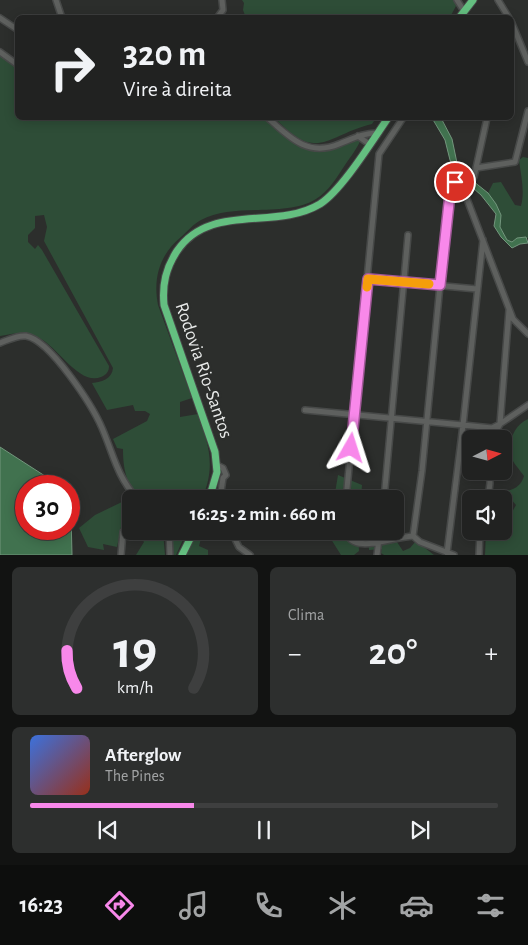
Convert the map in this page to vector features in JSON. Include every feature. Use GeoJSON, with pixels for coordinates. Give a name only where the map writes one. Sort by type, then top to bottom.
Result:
{"type":"FeatureCollection","features":[{"type":"Feature","properties":{"kind":"highway"},"geometry":{"type":"LineString","coordinates":[[462,14],[472,2]]}},
{"type":"Feature","properties":{"kind":"highway","name":"Rodovia Rio-Santos"},"geometry":{"type":"LineString","coordinates":[[211,490],[217,464],[208,429],[164,304],[162,290],[170,261],[188,238],[208,225],[236,219],[270,218],[299,214],[322,203],[342,182],[387,120]]}},
{"type":"Feature","properties":{"kind":"highway"},"geometry":{"type":"LineString","coordinates":[[182,555],[190,540]]}},
{"type":"Feature","properties":{"kind":"street"},"geometry":{"type":"LineString","coordinates":[[56,0],[61,15]]}},
{"type":"Feature","properties":{"kind":"street"},"geometry":{"type":"LineString","coordinates":[[219,15],[223,10],[222,0]]}},
{"type":"Feature","properties":{"kind":"street"},"geometry":{"type":"LineString","coordinates":[[457,0],[462,14]]}},
{"type":"Feature","properties":{"kind":"street"},"geometry":{"type":"LineString","coordinates":[[498,0],[507,15]]}},
{"type":"Feature","properties":{"kind":"street"},"geometry":{"type":"LineString","coordinates":[[0,18],[15,28]]}},
{"type":"Feature","properties":{"kind":"street"},"geometry":{"type":"LineString","coordinates":[[514,28],[528,62]]}},
{"type":"Feature","properties":{"kind":"street"},"geometry":{"type":"LineString","coordinates":[[0,52],[15,63]]}},
{"type":"Feature","properties":{"kind":"street"},"geometry":{"type":"LineString","coordinates":[[476,168],[515,162],[518,158],[528,111]]}},
{"type":"Feature","properties":{"kind":"street"},"geometry":{"type":"LineString","coordinates":[[270,120],[297,142],[313,148],[329,148],[358,136],[377,134]]}},
{"type":"Feature","properties":{"kind":"street"},"geometry":{"type":"LineString","coordinates":[[347,490],[379,154],[402,120]]}},
{"type":"Feature","properties":{"kind":"street"},"geometry":{"type":"LineString","coordinates":[[465,194],[474,178],[487,120]]}},
{"type":"Feature","properties":{"kind":"street"},"geometry":{"type":"LineString","coordinates":[[358,136],[368,144]]}},
{"type":"Feature","properties":{"kind":"street"},"geometry":{"type":"LineString","coordinates":[[454,555],[416,540],[413,536],[452,183],[459,183],[465,194],[513,319],[526,332]]}},
{"type":"Feature","properties":{"kind":"street"},"geometry":{"type":"LineString","coordinates":[[385,490],[408,235]]}},
{"type":"Feature","properties":{"kind":"street"},"geometry":{"type":"LineString","coordinates":[[447,552],[483,240]]}},
{"type":"Feature","properties":{"kind":"street"},"geometry":{"type":"LineString","coordinates":[[368,279],[477,289]]}},
{"type":"Feature","properties":{"kind":"street"},"geometry":{"type":"LineString","coordinates":[[497,430],[500,424],[510,310]]}},
{"type":"Feature","properties":{"kind":"street"},"geometry":{"type":"LineString","coordinates":[[0,343],[17,336],[28,336],[41,344],[61,363],[97,419],[120,475],[131,490]]}},
{"type":"Feature","properties":{"kind":"street"},"geometry":{"type":"LineString","coordinates":[[305,410],[492,428],[528,405]]}},
{"type":"Feature","properties":{"kind":"street"},"geometry":{"type":"LineString","coordinates":[[217,464],[223,468],[226,475],[223,478],[220,490]]}},
{"type":"Feature","properties":{"kind":"street"},"geometry":{"type":"LineString","coordinates":[[376,553],[399,538],[413,536]]}},
{"type":"Feature","properties":{"kind":"street"},"geometry":{"type":"LineString","coordinates":[[121,555],[122,540]]}},
{"type":"Feature","properties":{"kind":"street"},"geometry":{"type":"LineString","coordinates":[[169,540],[170,555]]}},
{"type":"Feature","properties":{"kind":"street"},"geometry":{"type":"LineString","coordinates":[[236,540],[239,547],[250,555]]}},
{"type":"Feature","properties":{"kind":"street"},"geometry":{"type":"LineString","coordinates":[[348,540],[349,545]]}},
{"type":"Feature","properties":{"kind":"street"},"geometry":{"type":"LineString","coordinates":[[376,553],[378,540]]}},
{"type":"Feature","properties":{"kind":"street"},"geometry":{"type":"LineString","coordinates":[[479,555],[480,540]]}},
{"type":"Feature","properties":{"kind":"shaded area"},"geometry":{"type":"Polygon","coordinates":[[[242,0],[454,0],[456,6],[451,15],[245,15],[243,10],[244,3],[242,0]]]}},
{"type":"Feature","properties":{"kind":"shaded area"},"geometry":{"type":"Polygon","coordinates":[[[0,55],[15,65],[15,120],[269,120],[299,146],[319,151],[358,138],[360,141],[332,184],[316,199],[304,205],[290,208],[228,212],[201,220],[173,244],[159,268],[156,286],[158,305],[192,398],[180,402],[180,417],[198,414],[208,446],[210,466],[205,490],[133,490],[132,488],[125,469],[123,449],[117,448],[113,439],[147,421],[150,414],[145,411],[135,411],[133,405],[107,410],[93,385],[92,383],[103,381],[109,377],[113,368],[44,241],[47,227],[44,215],[35,216],[35,228],[28,235],[28,242],[35,249],[38,245],[42,250],[109,366],[108,370],[101,377],[85,376],[36,336],[21,333],[0,336],[0,55]]]}},
{"type":"Feature","properties":{"kind":"shaded area"},"geometry":{"type":"Polygon","coordinates":[[[277,120],[375,120],[372,124],[322,142],[312,143],[302,140],[277,120]]]}},
{"type":"Feature","properties":{"kind":"shaded area"},"geometry":{"type":"Polygon","coordinates":[[[433,120],[442,120],[452,139],[457,163],[463,173],[488,193],[496,204],[501,215],[500,227],[507,240],[512,242],[517,238],[526,237],[528,243],[512,248],[501,237],[494,226],[496,214],[481,195],[458,175],[450,160],[445,140],[433,120]]]}},
{"type":"Feature","properties":{"kind":"shaded area"},"geometry":{"type":"Polygon","coordinates":[[[523,157],[528,158],[528,238],[517,238],[512,242],[507,240],[500,227],[501,215],[488,193],[493,183],[501,182],[515,205],[521,206],[523,189],[519,160],[523,157]]]}},
{"type":"Feature","properties":{"kind":"shaded area"},"geometry":{"type":"Polygon","coordinates":[[[528,419],[528,555],[485,555],[486,540],[512,540],[512,512],[516,505],[512,500],[512,490],[510,490],[521,483],[524,476],[512,458],[512,436],[523,422],[528,419]]]}},
{"type":"Feature","properties":{"kind":"shaded area"},"geometry":{"type":"Polygon","coordinates":[[[0,447],[43,475],[15,475],[15,540],[72,540],[72,555],[0,555],[0,447]]]}},
{"type":"Feature","properties":{"kind":"shaded area"},"geometry":{"type":"Polygon","coordinates":[[[338,475],[362,485],[362,490],[336,490],[338,475]]]}},
{"type":"Feature","properties":{"kind":"shaded area"},"geometry":{"type":"Polygon","coordinates":[[[122,502],[122,527],[117,547],[103,544],[104,550],[88,547],[80,527],[95,515],[122,502]]]}},
{"type":"Feature","properties":{"kind":"shaded area"},"geometry":{"type":"Polygon","coordinates":[[[143,540],[164,540],[165,555],[136,555],[144,542],[143,540]]]}},
{"type":"Feature","properties":{"kind":"shaded area"},"geometry":{"type":"Polygon","coordinates":[[[170,540],[183,540],[176,555],[171,555],[170,540]]]}},
{"type":"Feature","properties":{"kind":"shaded area"},"geometry":{"type":"Polygon","coordinates":[[[192,540],[201,540],[199,546],[208,550],[208,555],[184,555],[192,540]]]}},
{"type":"Feature","properties":{"kind":"shaded area"},"geometry":{"type":"Polygon","coordinates":[[[332,540],[358,540],[359,551],[354,555],[341,555],[332,540]]]}},
{"type":"Feature","properties":{"kind":"shaded area"},"geometry":{"type":"Polygon","coordinates":[[[368,540],[398,540],[397,542],[403,551],[410,548],[416,541],[434,555],[384,555],[381,553],[382,549],[369,550],[368,540]]]}},
{"type":"Feature","properties":{"kind":"slow traffic"},"geometry":{"type":"LineString","coordinates":[[367,287],[368,279],[429,284]]}},
{"type":"Feature","properties":{"kind":"route"},"geometry":{"type":"LineString","coordinates":[[351,448],[368,279],[440,285],[451,185],[455,182]]}}]}
